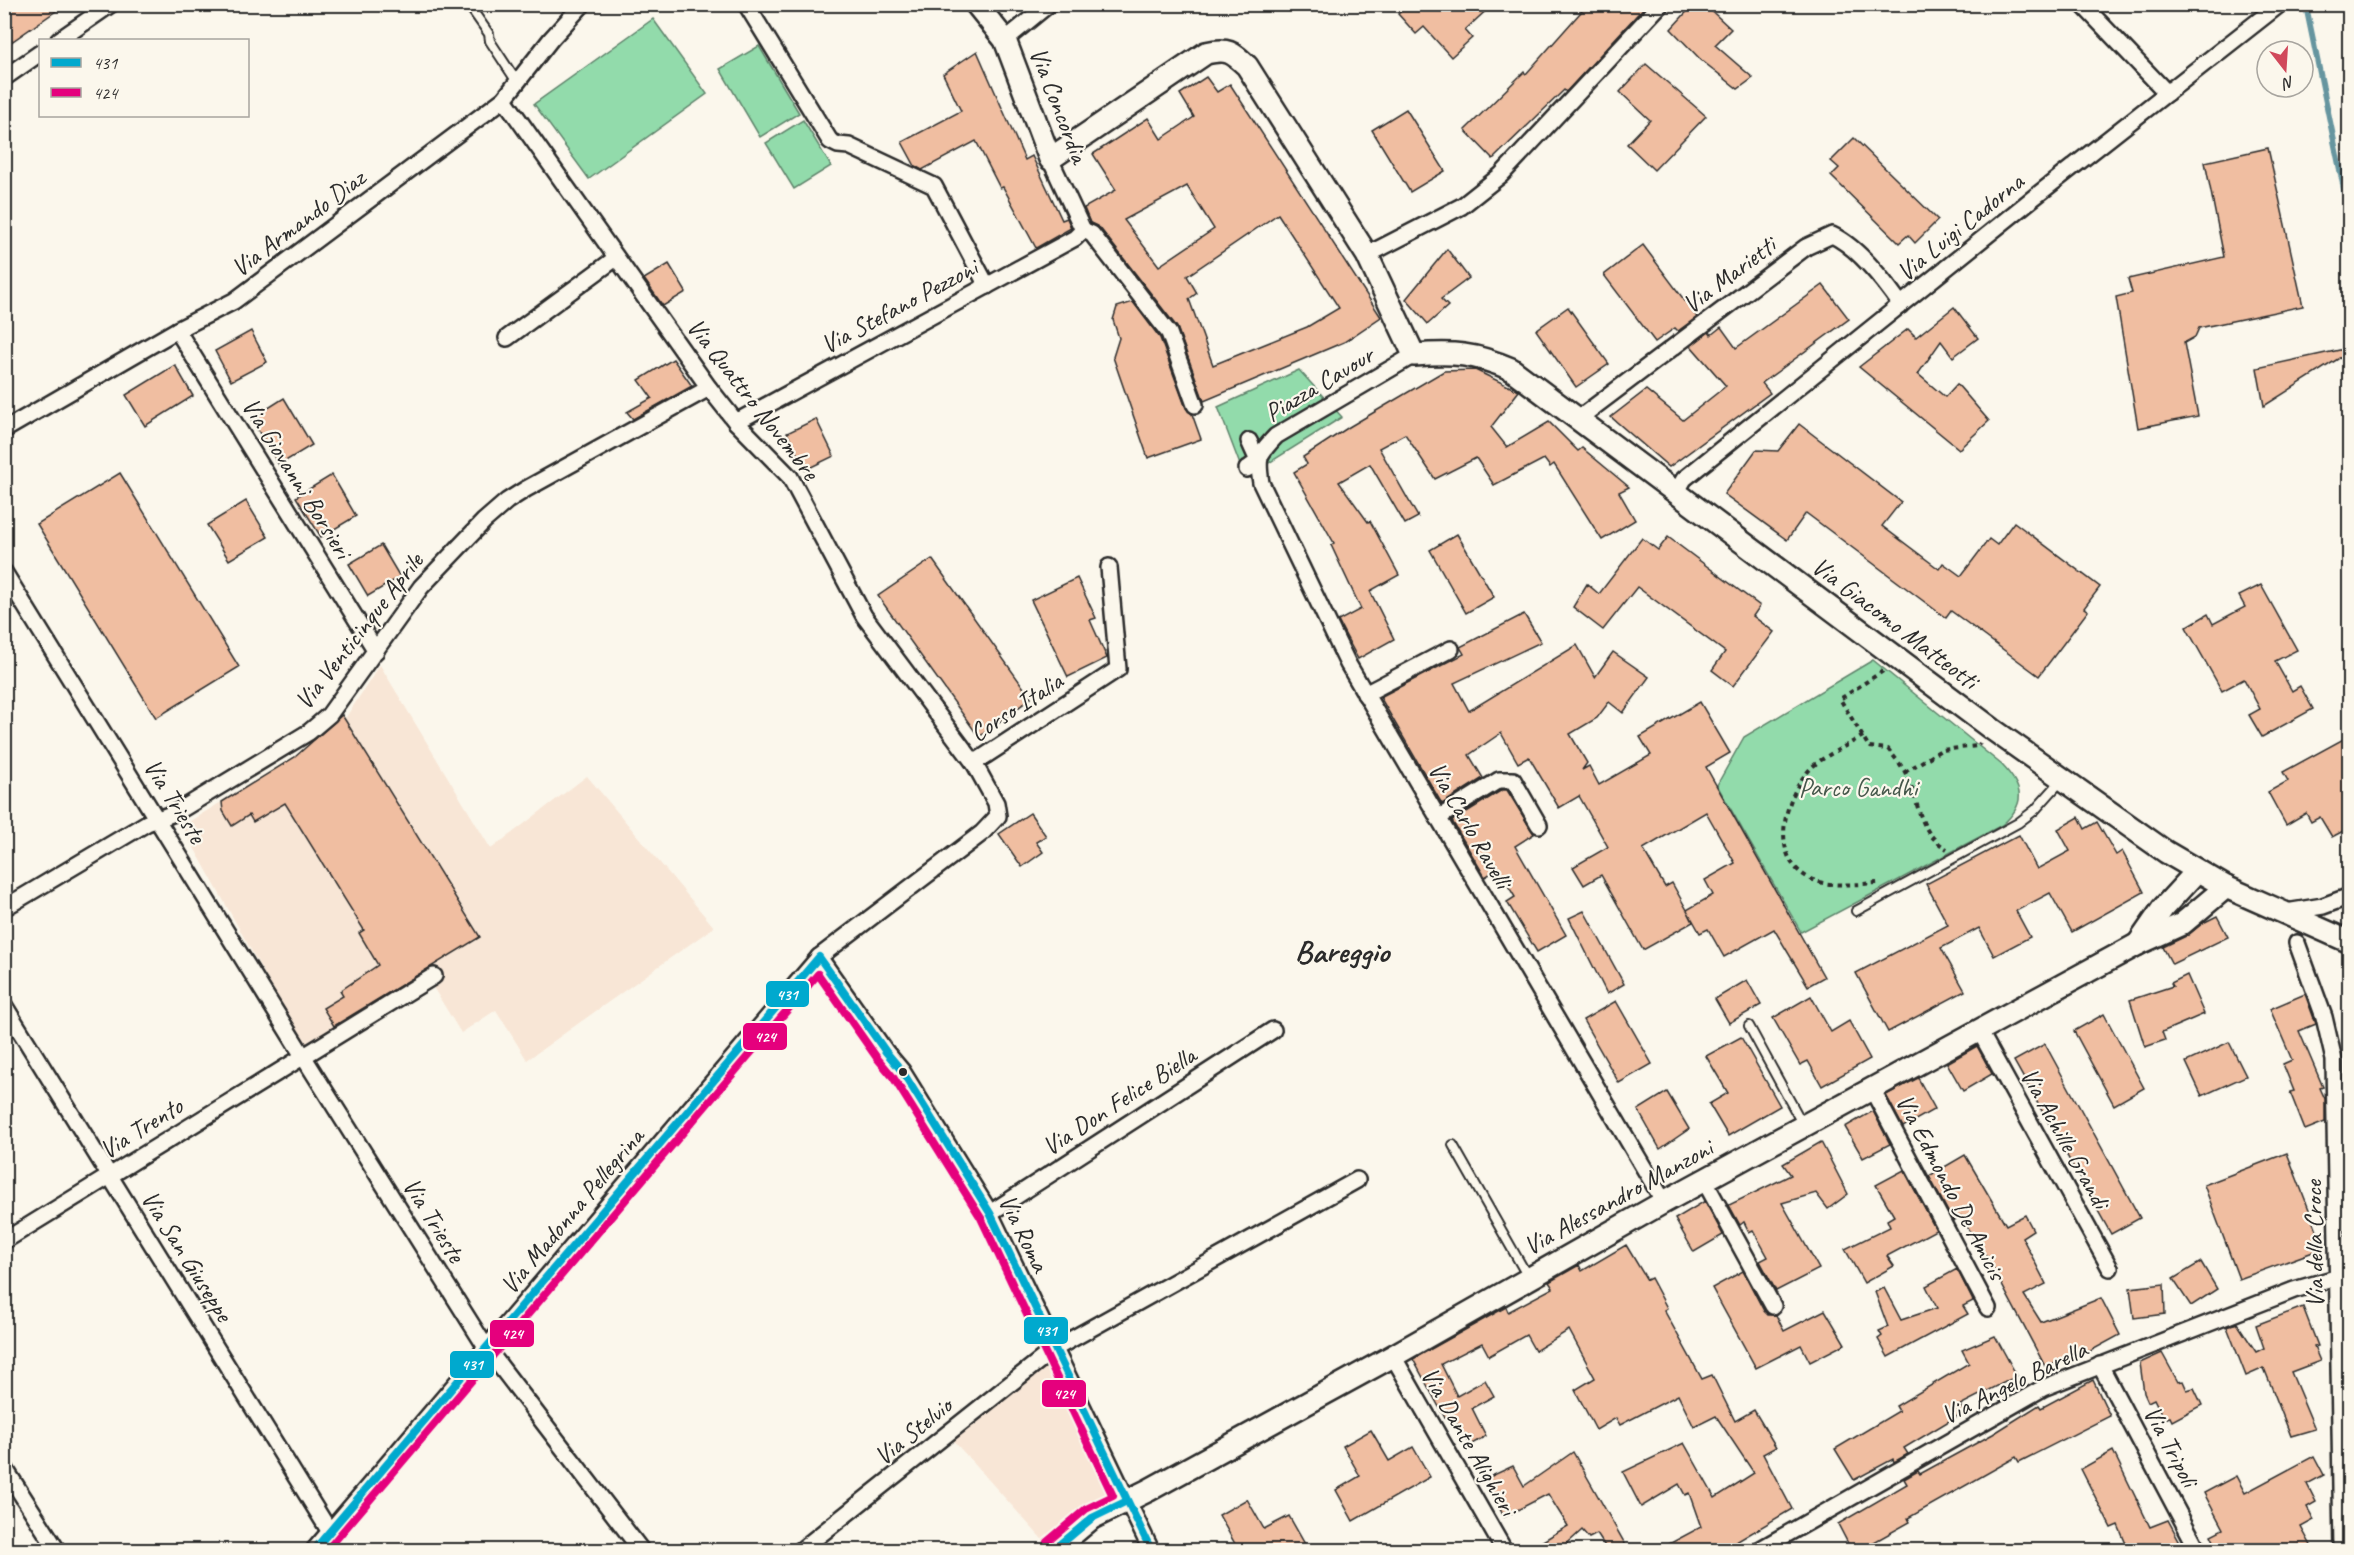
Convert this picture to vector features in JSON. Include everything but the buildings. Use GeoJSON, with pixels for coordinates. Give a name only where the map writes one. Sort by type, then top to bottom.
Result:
{"type":"FeatureCollection","features":[{"type":"Feature","properties":{"kind":"street"},"geometry":{"type":"LineString","coordinates":[[60,39],[111,4]]}},
{"type":"Feature","properties":{"kind":"street","name":"Via Armando Diaz"},"geometry":{"type":"LineString","coordinates":[[4,430],[177,330],[234,301],[504,99],[551,39],[583,4]]}},
{"type":"Feature","properties":{"kind":"street"},"geometry":{"type":"LineString","coordinates":[[746,4],[830,141],[849,146],[934,186],[987,286]]}},
{"type":"Feature","properties":{"kind":"street","name":"Via Concordia"},"geometry":{"type":"LineString","coordinates":[[976,4],[1005,40],[1050,159],[1083,231]]}},
{"type":"Feature","properties":{"kind":"street"},"geometry":{"type":"LineString","coordinates":[[1005,40],[1049,4]]}},
{"type":"Feature","properties":{"kind":"street"},"geometry":{"type":"LineString","coordinates":[[1367,255],[1462,206],[1501,176],[1661,4]]}},
{"type":"Feature","properties":{"kind":"street"},"geometry":{"type":"LineString","coordinates":[[2082,4],[2167,93]]}},
{"type":"Feature","properties":{"kind":"street","name":"Via Luigi Cadorna"},"geometry":{"type":"LineString","coordinates":[[1676,493],[1684,479],[2280,4]]}},
{"type":"Feature","properties":{"kind":"street"},"geometry":{"type":"LineString","coordinates":[[1050,159],[1206,53],[1222,50],[1234,54],[1247,66],[1367,255],[1387,315],[1414,355]]}},
{"type":"Feature","properties":{"kind":"street"},"geometry":{"type":"LineString","coordinates":[[4,78],[39,54]]}},
{"type":"Feature","properties":{"kind":"street","name":"Via Quattro Novembre"},"geometry":{"type":"LineString","coordinates":[[504,99],[709,388],[736,422],[790,477],[864,616],[974,763]]}},
{"type":"Feature","properties":{"kind":"street"},"geometry":{"type":"LineString","coordinates":[[1083,231],[1092,234],[1169,333],[1195,405]]}},
{"type":"Feature","properties":{"kind":"street","name":"Via Stefano Pezzoni"},"geometry":{"type":"LineString","coordinates":[[736,422],[1075,238],[1083,231]]}},
{"type":"Feature","properties":{"kind":"street","name":"Via Marietti"},"geometry":{"type":"LineString","coordinates":[[1578,419],[1806,247],[1832,235],[1843,240],[1887,285],[1901,305]]}},
{"type":"Feature","properties":{"kind":"street"},"geometry":{"type":"LineString","coordinates":[[507,338],[616,258]]}},
{"type":"Feature","properties":{"kind":"street","name":"Via Giovanni Borsieri"},"geometry":{"type":"LineString","coordinates":[[177,330],[376,651]]}},
{"type":"Feature","properties":{"kind":"street","name":"Via Giacomo Matteotti"},"geometry":{"type":"LineString","coordinates":[[1414,355],[1439,353],[1482,357],[1511,369],[1992,729],[2166,852],[2226,887],[2349,937]]}},
{"type":"Feature","properties":{"kind":"street","name":"Piazza Cavour"},"geometry":{"type":"LineString","coordinates":[[1252,465],[1264,447],[1276,435],[1372,370],[1414,355]]}},
{"type":"Feature","properties":{"kind":"street","name":"Via Venticinque Aprile"},"geometry":{"type":"LineString","coordinates":[[4,908],[158,818],[177,812],[309,732],[329,715],[421,587],[484,521],[507,501],[709,388]]}},
{"type":"Feature","properties":{"kind":"street","name":"Via Carlo Ravelli"},"geometry":{"type":"LineString","coordinates":[[1249,441],[1252,465],[1348,664],[1664,1202]]}},
{"type":"Feature","properties":{"kind":"street","name":"Corso Italia"},"geometry":{"type":"LineString","coordinates":[[819,957],[982,832],[998,816],[996,803],[974,763],[1118,669],[1109,567]]}},
{"type":"Feature","properties":{"kind":"street","name":"Via Trieste"},"geometry":{"type":"LineString","coordinates":[[4,572],[303,1056],[487,1348],[641,1551]]}},
{"type":"Feature","properties":{"kind":"street"},"geometry":{"type":"LineString","coordinates":[[1365,694],[1451,649]]}},
{"type":"Feature","properties":{"kind":"street"},"geometry":{"type":"LineString","coordinates":[[1438,818],[1499,780],[1506,779],[1513,780],[1539,825]]}},
{"type":"Feature","properties":{"kind":"street","name":"Via Alessandro Manzoni"},"geometry":{"type":"LineString","coordinates":[[2138,944],[2163,908],[2197,871]]}},
{"type":"Feature","properties":{"kind":"street","name":"Via Alessandro Manzoni"},"geometry":{"type":"LineString","coordinates":[[1054,1551],[1092,1518],[1393,1356],[1664,1202],[1979,1030],[2138,944],[2182,924],[2226,887]]}},
{"type":"Feature","properties":{"kind":"street"},"geometry":{"type":"LineString","coordinates":[[2285,912],[2323,906],[2349,896]]}},
{"type":"Feature","properties":{"kind":"street","name":"Via della Croce"},"geometry":{"type":"LineString","coordinates":[[2297,943],[2324,1017],[2334,1060],[2342,1551]]}},
{"type":"Feature","properties":{"kind":"street","name":"Via Roma"},"geometry":{"type":"LineString","coordinates":[[819,957],[902,1071],[990,1213],[1151,1551]]}},
{"type":"Feature","properties":{"kind":"street","name":"Via Madonna Pellegrina"},"geometry":{"type":"LineString","coordinates":[[314,1551],[819,957]]}},
{"type":"Feature","properties":{"kind":"street"},"geometry":{"type":"LineString","coordinates":[[303,1056],[434,976]]}},
{"type":"Feature","properties":{"kind":"street","name":"Via San Giuseppe"},"geometry":{"type":"LineString","coordinates":[[4,1005],[330,1532]]}},
{"type":"Feature","properties":{"kind":"street","name":"Via Don Felice Biella"},"geometry":{"type":"LineString","coordinates":[[990,1213],[1274,1030]]}},
{"type":"Feature","properties":{"kind":"street","name":"Via Achille Grandi"},"geometry":{"type":"LineString","coordinates":[[1979,1030],[2110,1268]]}},
{"type":"Feature","properties":{"kind":"street","name":"Via Trento"},"geometry":{"type":"LineString","coordinates":[[4,1241],[303,1056]]}},
{"type":"Feature","properties":{"kind":"street","name":"Via Edmondo De Amicis"},"geometry":{"type":"LineString","coordinates":[[1872,1089],[1988,1308]]}},
{"type":"Feature","properties":{"kind":"street","name":"Via Stelvio"},"geometry":{"type":"LineString","coordinates":[[801,1551],[1054,1349],[1357,1180]]}},
{"type":"Feature","properties":{"kind":"street"},"geometry":{"type":"LineString","coordinates":[[1704,1180],[1773,1306]]}},
{"type":"Feature","properties":{"kind":"street","name":"Via Angelo Barella"},"geometry":{"type":"LineString","coordinates":[[1759,1551],[2043,1388],[2294,1290],[2339,1277]]}},
{"type":"Feature","properties":{"kind":"street","name":"Via Dante Alighieri"},"geometry":{"type":"LineString","coordinates":[[1393,1356],[1504,1551]]}},
{"type":"Feature","properties":{"kind":"street","name":"Via Tripoli"},"geometry":{"type":"LineString","coordinates":[[2100,1365],[2198,1551]]}},
{"type":"Feature","properties":{"kind":"street"},"geometry":{"type":"LineString","coordinates":[[4,1467],[57,1551]]}},
{"type":"Feature","properties":{"kind":"lane"},"geometry":{"type":"LineString","coordinates":[[468,4],[489,34],[490,41],[517,82]]}},
{"type":"Feature","properties":{"kind":"lane"},"geometry":{"type":"LineString","coordinates":[[1856,911],[2018,823],[2035,810],[2062,780]]}},
{"type":"Feature","properties":{"kind":"lane"},"geometry":{"type":"LineString","coordinates":[[1749,1026],[1803,1126]]}},
{"type":"Feature","properties":{"kind":"lane"},"geometry":{"type":"LineString","coordinates":[[1453,1145],[1528,1278]]}},
{"type":"Feature","properties":{"kind":"path"},"geometry":{"type":"LineString","coordinates":[[1884,648],[1886,670],[1840,699],[1869,747],[1888,749],[1905,772],[1925,829],[1938,844],[1959,856]]}},
{"type":"Feature","properties":{"kind":"path"},"geometry":{"type":"LineString","coordinates":[[1905,772],[1941,750],[1978,746],[1992,729]]}},
{"type":"Feature","properties":{"kind":"path"},"geometry":{"type":"LineString","coordinates":[[1863,736],[1813,766],[1792,794],[1784,823],[1785,842],[1791,862],[1802,873],[1822,883],[1906,884]]}},
{"type":"Feature","properties":{"kind":"shaded area"},"geometry":{"type":"Polygon","coordinates":[[[380,665],[491,849],[587,776],[714,927],[527,1060],[496,1010],[461,1033],[425,974],[305,1047],[182,826],[295,757],[346,717],[380,665]]]}},
{"type":"Feature","properties":{"kind":"shaded area"},"geometry":{"type":"Polygon","coordinates":[[[1053,1354],[1122,1499],[1050,1548],[950,1437],[1053,1354]]]}},
{"type":"Feature","properties":{"kind":"green space"},"geometry":{"type":"Polygon","coordinates":[[[653,19],[707,94],[589,179],[534,104],[653,19]]]}},
{"type":"Feature","properties":{"kind":"green space"},"geometry":{"type":"Polygon","coordinates":[[[759,46],[799,113],[760,137],[720,69],[759,46]]]}},
{"type":"Feature","properties":{"kind":"green space"},"geometry":{"type":"Polygon","coordinates":[[[803,120],[831,166],[794,189],[766,143],[803,120]]]}},
{"type":"Feature","properties":{"kind":"green space"},"geometry":{"type":"Polygon","coordinates":[[[1299,370],[1342,417],[1245,478],[1218,407],[1299,370]]]}},
{"type":"Feature","properties":{"kind":"green space","name":"Parco Gandhi"},"geometry":{"type":"Polygon","coordinates":[[[1873,660],[2002,765],[2018,788],[2019,802],[2002,825],[1801,932],[1717,785],[1744,737],[1873,660]]]}},
{"type":"Feature","properties":{"kind":"waterway"},"geometry":{"type":"LineString","coordinates":[[2306,6],[2350,218]]}},
{"type":"Feature","properties":{"kind":"transit line","name":"431"},"geometry":{"type":"LineString","coordinates":[[314,1550],[819,957],[902,1071],[990,1213],[1151,1550]]}},
{"type":"Feature","properties":{"kind":"transit line","name":"424"},"geometry":{"type":"LineString","coordinates":[[327,1550],[818,974],[893,1077],[981,1218],[1113,1496],[1086,1509],[1047,1542]]}},
{"type":"Feature","properties":{"kind":"transit line","name":"431"},"geometry":{"type":"LineString","coordinates":[[1054,1550],[1092,1518],[1127,1501]]}},
{"type":"Feature","properties":{"kind":"district","name":"Bareggio"},"geometry":{"type":"Point","coordinates":[1342,951]}}]}
